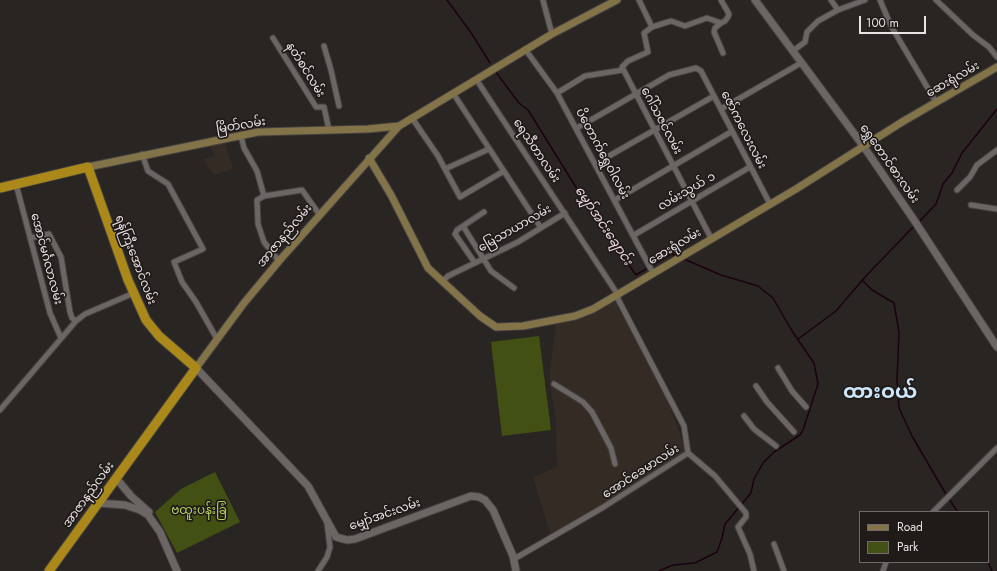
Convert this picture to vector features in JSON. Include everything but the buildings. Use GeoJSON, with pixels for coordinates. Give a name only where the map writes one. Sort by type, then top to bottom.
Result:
{"type":"FeatureCollection","features":[{"type":"Feature","properties":{"kind":"highway"},"geometry":{"type":"LineString","coordinates":[[0,188],[88,166]]}},
{"type":"Feature","properties":{"kind":"highway","name":"ရန်ကြီးအောင်လမ်း"},"geometry":{"type":"LineString","coordinates":[[88,166],[134,293],[146,320],[159,336],[196,368]]}},
{"type":"Feature","properties":{"kind":"highway","name":"အာဇာနည်လမ်း"},"geometry":{"type":"LineString","coordinates":[[49,571],[196,368]]}},
{"type":"Feature","properties":{"kind":"main road","name":"အာဇာနည်လမ်း"},"geometry":{"type":"LineString","coordinates":[[196,368],[279,261],[319,214],[399,126],[526,49],[609,2],[617,0]]}},
{"type":"Feature","properties":{"kind":"main road","name":"ဆေးရုံလမ်း"},"geometry":{"type":"LineString","coordinates":[[369,158],[391,195],[428,268],[480,316],[496,327],[523,326],[575,316],[593,309],[770,204],[936,102],[997,67]]}},
{"type":"Feature","properties":{"kind":"main road","name":"မြိတ်လမ်း"},"geometry":{"type":"LineString","coordinates":[[88,166],[258,132],[374,129],[399,126]]}},
{"type":"Feature","properties":{"kind":"main road"},"geometry":{"type":"LineString","coordinates":[[374,129],[381,133],[384,142]]}},
{"type":"Feature","properties":{"kind":"street"},"geometry":{"type":"LineString","coordinates":[[542,0],[552,34]]}},
{"type":"Feature","properties":{"kind":"street"},"geometry":{"type":"LineString","coordinates":[[639,0],[652,27]]}},
{"type":"Feature","properties":{"kind":"street"},"geometry":{"type":"LineString","coordinates":[[721,0],[728,14],[728,18],[715,28],[714,32],[723,53]]}},
{"type":"Feature","properties":{"kind":"street","name":"ရွှေတောင်ဓားလမ်း"},"geometry":{"type":"LineString","coordinates":[[755,0],[864,147],[914,220],[997,347]]}},
{"type":"Feature","properties":{"kind":"street"},"geometry":{"type":"LineString","coordinates":[[831,0],[838,10]]}},
{"type":"Feature","properties":{"kind":"street"},"geometry":{"type":"LineString","coordinates":[[793,51],[805,42],[807,32],[812,26],[838,10],[865,0]]}},
{"type":"Feature","properties":{"kind":"street"},"geometry":{"type":"LineString","coordinates":[[880,0],[891,26],[936,102]]}},
{"type":"Feature","properties":{"kind":"street"},"geometry":{"type":"LineString","coordinates":[[936,0],[973,35],[989,47],[997,57]]}},
{"type":"Feature","properties":{"kind":"street"},"geometry":{"type":"LineString","coordinates":[[557,93],[585,76],[622,70],[622,66],[628,61],[648,52],[644,32],[652,27],[671,21],[685,26],[707,18],[721,23]]}},
{"type":"Feature","properties":{"kind":"street","name":"နတ်စင်လမ်း"},"geometry":{"type":"LineString","coordinates":[[274,38],[316,107],[324,107],[329,130]]}},
{"type":"Feature","properties":{"kind":"street"},"geometry":{"type":"LineString","coordinates":[[324,46],[332,70],[339,106]]}},
{"type":"Feature","properties":{"kind":"street","name":"ပိတောက်ရွှေဝါလမ်း"},"geometry":{"type":"LineString","coordinates":[[526,49],[557,93],[577,128],[653,273]]}},
{"type":"Feature","properties":{"kind":"street"},"geometry":{"type":"LineString","coordinates":[[721,109],[801,63]]}},
{"type":"Feature","properties":{"kind":"street","name":"ဇော်ကလေးလမ်း"},"geometry":{"type":"LineString","coordinates":[[636,94],[669,75],[696,68],[701,71],[770,204]]}},
{"type":"Feature","properties":{"kind":"street","name":"ဂေါ်သဇင်လမ်း"},"geometry":{"type":"LineString","coordinates":[[622,70],[711,238]]}},
{"type":"Feature","properties":{"kind":"street","name":"ရေသီတာလမ်း"},"geometry":{"type":"LineString","coordinates":[[476,79],[618,295]]}},
{"type":"Feature","properties":{"kind":"street"},"geometry":{"type":"LineString","coordinates":[[453,93],[541,228]]}},
{"type":"Feature","properties":{"kind":"street"},"geometry":{"type":"LineString","coordinates":[[577,128],[636,94]]}},
{"type":"Feature","properties":{"kind":"street"},"geometry":{"type":"LineString","coordinates":[[595,164],[714,96]]}},
{"type":"Feature","properties":{"kind":"street"},"geometry":{"type":"LineString","coordinates":[[412,118],[445,169],[460,197],[504,171]]}},
{"type":"Feature","properties":{"kind":"street"},"geometry":{"type":"LineString","coordinates":[[615,200],[732,132]]}},
{"type":"Feature","properties":{"kind":"street"},"geometry":{"type":"LineString","coordinates":[[241,136],[244,148],[257,171],[264,196]]}},
{"type":"Feature","properties":{"kind":"street"},"geometry":{"type":"LineString","coordinates":[[445,169],[489,149]]}},
{"type":"Feature","properties":{"kind":"street"},"geometry":{"type":"LineString","coordinates":[[956,190],[970,177],[977,165],[997,150]]}},
{"type":"Feature","properties":{"kind":"street"},"geometry":{"type":"LineString","coordinates":[[142,154],[148,171],[168,184],[203,249],[174,262],[182,282],[196,302],[217,339]]}},
{"type":"Feature","properties":{"kind":"street","name":"လမ်းသွယ် ၁"},"geometry":{"type":"LineString","coordinates":[[634,235],[750,167]]}},
{"type":"Feature","properties":{"kind":"street","name":"အောင်မင်္ဂလာလမ်း"},"geometry":{"type":"LineString","coordinates":[[16,184],[50,313],[61,338]]}},
{"type":"Feature","properties":{"kind":"street"},"geometry":{"type":"LineString","coordinates":[[279,261],[264,242],[258,224],[257,200],[264,196],[302,190],[319,214]]}},
{"type":"Feature","properties":{"kind":"street"},"geometry":{"type":"LineString","coordinates":[[971,206],[997,209]]}},
{"type":"Feature","properties":{"kind":"street"},"geometry":{"type":"LineString","coordinates":[[484,212],[463,226],[491,271],[514,288]]}},
{"type":"Feature","properties":{"kind":"street","name":"မြေသာယာလမ်း"},"geometry":{"type":"LineString","coordinates":[[442,282],[448,276],[483,260],[565,213]]}},
{"type":"Feature","properties":{"kind":"street","name":"မြေသာယာလမ်း"},"geometry":{"type":"LineString","coordinates":[[463,226],[455,234],[475,263]]}},
{"type":"Feature","properties":{"kind":"street"},"geometry":{"type":"LineString","coordinates":[[30,238],[49,234],[61,257],[70,312],[72,318],[76,321]]}},
{"type":"Feature","properties":{"kind":"street"},"geometry":{"type":"LineString","coordinates":[[0,410],[76,321],[85,314],[134,293]]}},
{"type":"Feature","properties":{"kind":"street","name":"အောင်ခေမာလမ်း"},"geometry":{"type":"LineString","coordinates":[[514,559],[602,508],[688,453],[684,426],[618,299],[618,295]]}},
{"type":"Feature","properties":{"kind":"street","name":"မျှော်အင်းလမ်း"},"geometry":{"type":"LineString","coordinates":[[196,368],[308,486],[326,522],[336,537],[347,540],[355,539],[471,496],[479,497],[484,500],[492,510],[514,559],[516,571]]}},
{"type":"Feature","properties":{"kind":"street"},"geometry":{"type":"LineString","coordinates":[[778,368],[792,391],[806,408]]}},
{"type":"Feature","properties":{"kind":"street"},"geometry":{"type":"LineString","coordinates":[[554,384],[583,402],[592,412],[611,448],[615,464]]}},
{"type":"Feature","properties":{"kind":"street"},"geometry":{"type":"LineString","coordinates":[[756,386],[767,402],[794,432]]}},
{"type":"Feature","properties":{"kind":"street"},"geometry":{"type":"LineString","coordinates":[[744,416],[754,429],[776,446]]}},
{"type":"Feature","properties":{"kind":"street"},"geometry":{"type":"LineString","coordinates":[[934,511],[997,448]]}},
{"type":"Feature","properties":{"kind":"street"},"geometry":{"type":"LineString","coordinates":[[688,453],[715,476],[746,513],[746,517],[738,526],[750,554],[754,571]]}},
{"type":"Feature","properties":{"kind":"street"},"geometry":{"type":"LineString","coordinates":[[116,478],[163,530],[182,571]]}},
{"type":"Feature","properties":{"kind":"street"},"geometry":{"type":"LineString","coordinates":[[125,505],[131,496]]}},
{"type":"Feature","properties":{"kind":"street"},"geometry":{"type":"LineString","coordinates":[[97,503],[125,505],[140,510],[155,524],[160,532],[177,571]]}},
{"type":"Feature","properties":{"kind":"street"},"geometry":{"type":"LineString","coordinates":[[318,571],[330,547],[326,522]]}},
{"type":"Feature","properties":{"kind":"street"},"geometry":{"type":"LineString","coordinates":[[774,544],[784,571]]}},
{"type":"Feature","properties":{"kind":"shaded area"},"geometry":{"type":"Polygon","coordinates":[[[224,140],[233,169],[214,175],[203,159],[214,156],[210,143],[224,140]]]}},
{"type":"Feature","properties":{"kind":"shaded area"},"geometry":{"type":"Polygon","coordinates":[[[615,300],[660,380],[686,451],[636,485],[551,536],[533,477],[557,467],[556,421],[549,378],[556,324],[615,300]]]}},
{"type":"Feature","properties":{"kind":"green space"},"geometry":{"type":"Polygon","coordinates":[[[539,336],[551,430],[502,436],[491,342],[539,336]]]}},
{"type":"Feature","properties":{"kind":"green space","name":"ဗထူးပန်းခြံ"},"geometry":{"type":"Polygon","coordinates":[[[215,472],[240,522],[177,553],[155,512],[181,489],[215,472]]]}},
{"type":"Feature","properties":{"kind":"waterway","name":"မျှော်အင်းချောင်း"},"geometry":{"type":"LineString","coordinates":[[447,0],[472,34],[490,63]]}},
{"type":"Feature","properties":{"kind":"waterway","name":"မျှော်အင်းချောင်း"},"geometry":{"type":"LineString","coordinates":[[495,71],[519,103],[528,110],[587,205],[620,246],[624,258],[636,275],[671,254],[679,256]]}},
{"type":"Feature","properties":{"kind":"waterway"},"geometry":{"type":"LineString","coordinates":[[918,223],[936,204],[943,184],[952,173],[962,153],[997,109]]}},
{"type":"Feature","properties":{"kind":"waterway"},"geometry":{"type":"LineString","coordinates":[[798,339],[836,311],[866,276],[915,225]]}},
{"type":"Feature","properties":{"kind":"waterway","name":"မျှော်အင်းချောင်း"},"geometry":{"type":"LineString","coordinates":[[659,571],[673,565],[695,563],[717,552],[725,524],[751,493],[754,479],[763,463],[774,452],[800,435],[818,384],[814,363],[792,331],[773,298],[758,286],[721,275],[684,259]]}},
{"type":"Feature","properties":{"kind":"waterway"},"geometry":{"type":"LineString","coordinates":[[862,280],[872,290],[894,303],[899,332],[897,381],[899,408],[912,436],[947,496]]}},
{"type":"Feature","properties":{"kind":"waterway"},"geometry":{"type":"LineString","coordinates":[[949,499],[957,511]]}},
{"type":"Feature","properties":{"kind":"waterway"},"geometry":{"type":"LineString","coordinates":[[988,563],[992,571]]}},
{"type":"Feature","properties":{"kind":"district","name":"ထားဝယ်"},"geometry":{"type":"Point","coordinates":[880,393]}}]}
